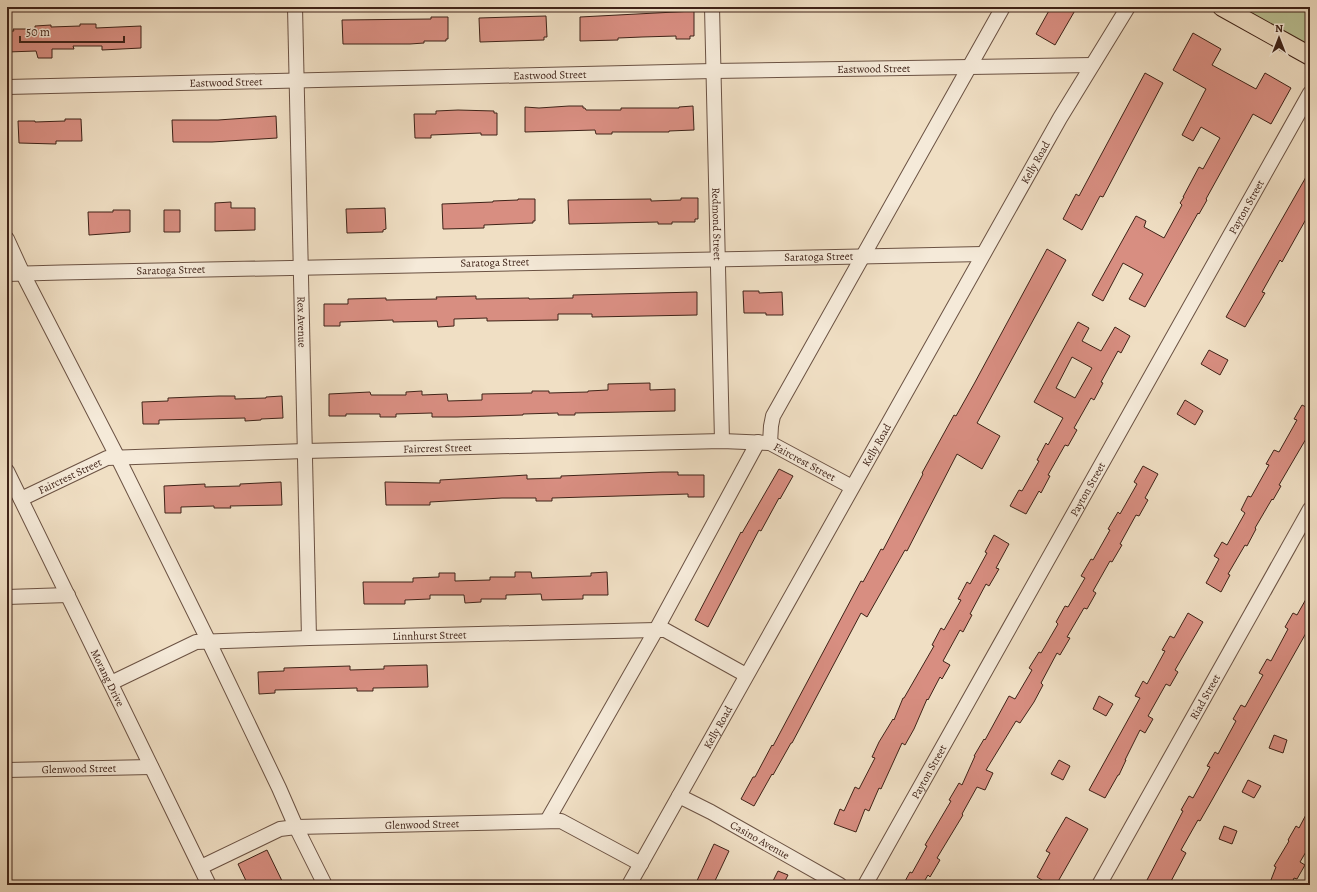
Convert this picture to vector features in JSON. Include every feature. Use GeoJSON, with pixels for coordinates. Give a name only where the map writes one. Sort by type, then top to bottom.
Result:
{"type":"FeatureCollection","features":[{"type":"Feature","properties":{"kind":"main road"},"geometry":{"type":"LineString","coordinates":[[1222,7],[1310,56]]}},
{"type":"Feature","properties":{"kind":"street","name":"Rex Avenue"},"geometry":{"type":"LineString","coordinates":[[295,7],[309,638]]}},
{"type":"Feature","properties":{"kind":"street","name":"Redmond Street"},"geometry":{"type":"LineString","coordinates":[[712,7],[722,441]]}},
{"type":"Feature","properties":{"kind":"street"},"geometry":{"type":"LineString","coordinates":[[547,821],[764,442],[771,426],[773,416],[1003,7]]}},
{"type":"Feature","properties":{"kind":"street","name":"Kelly Road"},"geometry":{"type":"LineString","coordinates":[[629,885],[1060,118],[1128,7]]}},
{"type":"Feature","properties":{"kind":"street","name":"Eastwood Street"},"geometry":{"type":"LineString","coordinates":[[7,87],[713,71],[1092,65]]}},
{"type":"Feature","properties":{"kind":"street","name":"Payton Street"},"geometry":{"type":"LineString","coordinates":[[865,885],[1310,93]]}},
{"type":"Feature","properties":{"kind":"street"},"geometry":{"type":"LineString","coordinates":[[7,239],[23,274],[118,458],[209,642],[325,885]]}},
{"type":"Feature","properties":{"kind":"street","name":"Saratoga Street"},"geometry":{"type":"LineString","coordinates":[[7,274],[718,257],[983,254]]}},
{"type":"Feature","properties":{"kind":"street","name":"Faircrest Street"},"geometry":{"type":"LineString","coordinates":[[21,499],[107,458],[305,451],[722,441],[764,442],[852,487]]}},
{"type":"Feature","properties":{"kind":"street","name":"Morang Drive"},"geometry":{"type":"LineString","coordinates":[[7,471],[209,885]]}},
{"type":"Feature","properties":{"kind":"street","name":"Riad Street"},"geometry":{"type":"LineString","coordinates":[[1099,885],[1310,509]]}},
{"type":"Feature","properties":{"kind":"street"},"geometry":{"type":"LineString","coordinates":[[7,597],[68,595]]}},
{"type":"Feature","properties":{"kind":"street","name":"Linnhurst Street"},"geometry":{"type":"LineString","coordinates":[[111,683],[196,642],[656,630],[665,630],[746,675]]}},
{"type":"Feature","properties":{"kind":"street","name":"Glenwood Street"},"geometry":{"type":"LineString","coordinates":[[7,770],[151,767]]}},
{"type":"Feature","properties":{"kind":"street","name":"Casino Avenue"},"geometry":{"type":"LineString","coordinates":[[679,796],[840,885]]}},
{"type":"Feature","properties":{"kind":"street","name":"Glenwood Street"},"geometry":{"type":"LineString","coordinates":[[201,867],[280,829],[296,827],[547,821],[561,821],[641,864]]}},
{"type":"Feature","properties":{"kind":"green space"},"geometry":{"type":"Polygon","coordinates":[[[1240,7],[1310,7],[1310,46],[1240,7]]]}},
{"type":"Feature","properties":{"kind":"building"},"geometry":{"type":"Polygon","coordinates":[[[1051,7],[1077,7],[1055,45],[1036,34],[1051,7]]]}},
{"type":"Feature","properties":{"kind":"building"},"geometry":{"type":"Polygon","coordinates":[[[694,11],[694,36],[690,36],[690,39],[676,39],[676,36],[580,41],[580,17],[694,11]]]}},
{"type":"Feature","properties":{"kind":"building"},"geometry":{"type":"Polygon","coordinates":[[[546,16],[547,37],[544,37],[544,40],[480,42],[479,18],[546,16]]]}},
{"type":"Feature","properties":{"kind":"building"},"geometry":{"type":"Polygon","coordinates":[[[431,17],[448,17],[448,39],[446,39],[446,41],[424,41],[424,43],[410,44],[343,44],[342,20],[431,19],[431,17]]]}},
{"type":"Feature","properties":{"kind":"building"},"geometry":{"type":"Polygon","coordinates":[[[80,24],[96,24],[96,28],[141,26],[141,48],[102,50],[102,46],[73,46],[74,49],[52,49],[52,58],[38,58],[36,51],[7,52],[7,31],[14,31],[13,29],[35,29],[35,26],[80,26],[80,24]]]}},
{"type":"Feature","properties":{"kind":"building"},"geometry":{"type":"Polygon","coordinates":[[[1193,33],[1221,49],[1212,65],[1256,89],[1265,73],[1291,88],[1271,124],[1253,114],[1206,199],[1207,200],[1199,214],[1198,213],[1145,307],[1129,299],[1143,274],[1123,263],[1103,301],[1092,295],[1136,216],[1146,221],[1144,227],[1164,238],[1182,205],[1180,203],[1199,167],[1203,169],[1220,138],[1201,127],[1193,141],[1182,135],[1206,89],[1173,70],[1193,33]]]}},
{"type":"Feature","properties":{"kind":"building"},"geometry":{"type":"Polygon","coordinates":[[[1145,73],[1163,83],[1103,197],[1100,196],[1082,230],[1063,219],[1076,194],[1079,196],[1145,73]]]}},
{"type":"Feature","properties":{"kind":"building"},"geometry":{"type":"Polygon","coordinates":[[[583,106],[586,110],[621,110],[621,108],[679,108],[693,106],[694,130],[669,132],[612,132],[612,134],[596,134],[595,130],[525,132],[525,107],[539,108],[583,106]]]}},
{"type":"Feature","properties":{"kind":"building"},"geometry":{"type":"Polygon","coordinates":[[[436,111],[494,111],[494,113],[497,113],[497,135],[481,135],[481,133],[431,135],[431,138],[415,138],[414,114],[436,114],[436,111]]]}},
{"type":"Feature","properties":{"kind":"building"},"geometry":{"type":"Polygon","coordinates":[[[276,116],[277,138],[212,142],[173,142],[172,120],[218,120],[276,116]]]}},
{"type":"Feature","properties":{"kind":"building"},"geometry":{"type":"Polygon","coordinates":[[[65,119],[81,119],[82,141],[56,141],[56,144],[19,143],[18,121],[65,121],[65,119]]]}},
{"type":"Feature","properties":{"kind":"building"},"geometry":{"type":"Polygon","coordinates":[[[1310,170],[1310,212],[1282,262],[1280,260],[1262,292],[1265,293],[1245,327],[1226,317],[1310,170]]]}},
{"type":"Feature","properties":{"kind":"building"},"geometry":{"type":"Polygon","coordinates":[[[681,198],[698,198],[698,219],[695,219],[695,222],[672,222],[672,224],[658,224],[658,222],[569,224],[568,200],[651,199],[651,201],[681,200],[681,198]]]}},
{"type":"Feature","properties":{"kind":"building"},"geometry":{"type":"Polygon","coordinates":[[[518,199],[535,199],[535,221],[533,221],[533,223],[484,225],[484,228],[443,229],[442,204],[493,202],[518,199]]]}},
{"type":"Feature","properties":{"kind":"building"},"geometry":{"type":"Polygon","coordinates":[[[231,202],[231,208],[255,208],[255,230],[215,231],[215,203],[231,202]]]}},
{"type":"Feature","properties":{"kind":"building"},"geometry":{"type":"Polygon","coordinates":[[[385,208],[386,229],[383,230],[383,232],[347,233],[346,209],[385,208]]]}},
{"type":"Feature","properties":{"kind":"building"},"geometry":{"type":"Polygon","coordinates":[[[113,210],[130,210],[130,232],[89,235],[88,212],[113,212],[113,210]]]}},
{"type":"Feature","properties":{"kind":"building"},"geometry":{"type":"Polygon","coordinates":[[[164,210],[180,210],[180,232],[164,232],[164,210]]]}},
{"type":"Feature","properties":{"kind":"building"},"geometry":{"type":"Polygon","coordinates":[[[1047,249],[1066,260],[977,423],[1000,436],[982,469],[957,454],[907,551],[905,550],[867,617],[861,613],[792,743],[754,806],[741,799],[772,745],[773,746],[861,581],[863,582],[881,549],[883,550],[923,474],[922,473],[954,415],[956,416],[974,384],[1047,249]]]}},
{"type":"Feature","properties":{"kind":"building"},"geometry":{"type":"Polygon","coordinates":[[[743,291],[759,291],[759,293],[782,292],[783,315],[744,313],[743,291]]]}},
{"type":"Feature","properties":{"kind":"building"},"geometry":{"type":"Polygon","coordinates":[[[697,292],[697,315],[592,317],[592,314],[558,314],[558,320],[487,321],[487,318],[454,319],[454,326],[438,327],[437,321],[393,322],[393,320],[340,322],[340,326],[324,326],[324,304],[348,304],[348,299],[437,299],[436,297],[476,296],[476,299],[529,299],[573,298],[573,295],[697,292]]]}},
{"type":"Feature","properties":{"kind":"building"},"geometry":{"type":"Polygon","coordinates":[[[1078,322],[1089,328],[1082,341],[1101,351],[1115,327],[1130,336],[1121,353],[1118,351],[1101,382],[1103,383],[1094,400],[1091,398],[1074,428],[1077,430],[1068,446],[1065,445],[1048,475],[1050,476],[1041,493],[1039,491],[1026,514],[1010,506],[1019,490],[1022,491],[1039,461],[1037,460],[1046,443],[1048,445],[1063,418],[1034,402],[1078,322]],[[1072,357],[1056,388],[1075,398],[1092,368],[1072,357]]]}},
{"type":"Feature","properties":{"kind":"building"},"geometry":{"type":"Polygon","coordinates":[[[1209,350],[1228,360],[1220,375],[1201,364],[1209,350]]]}},
{"type":"Feature","properties":{"kind":"building"},"geometry":{"type":"Polygon","coordinates":[[[650,383],[650,390],[675,389],[675,411],[575,413],[575,415],[558,415],[558,413],[457,417],[432,417],[432,413],[396,414],[396,417],[380,417],[380,414],[346,414],[346,416],[329,416],[329,394],[370,392],[371,395],[406,395],[406,392],[422,391],[422,395],[447,394],[448,401],[482,400],[482,394],[532,393],[532,391],[549,391],[549,393],[588,392],[608,390],[608,384],[650,383]]]}},
{"type":"Feature","properties":{"kind":"building"},"geometry":{"type":"Polygon","coordinates":[[[235,396],[235,399],[282,396],[283,418],[245,421],[245,418],[159,420],[159,424],[143,424],[142,402],[168,401],[168,398],[235,396]]]}},
{"type":"Feature","properties":{"kind":"building"},"geometry":{"type":"Polygon","coordinates":[[[1185,400],[1203,411],[1195,425],[1177,414],[1185,400]]]}},
{"type":"Feature","properties":{"kind":"building"},"geometry":{"type":"Polygon","coordinates":[[[1302,405],[1310,409],[1310,432],[1279,485],[1281,486],[1273,500],[1272,499],[1255,528],[1256,529],[1247,546],[1245,545],[1228,574],[1230,575],[1221,592],[1206,583],[1219,559],[1214,556],[1222,542],[1227,545],[1245,513],[1241,510],[1248,496],[1251,497],[1269,465],[1266,464],[1274,450],[1279,452],[1297,420],[1294,419],[1302,405]]]}},
{"type":"Feature","properties":{"kind":"building"},"geometry":{"type":"Polygon","coordinates":[[[1143,466],[1158,474],[1145,498],[1148,500],[1139,516],[1136,515],[1120,544],[1122,545],[1112,562],[1110,561],[1093,591],[1096,593],[1087,609],[1084,608],[1067,637],[1070,638],[1060,655],[1057,653],[1041,683],[1043,685],[1034,702],[1020,723],[1016,721],[986,770],[993,773],[985,790],[977,787],[962,814],[963,815],[937,858],[940,860],[930,877],[928,875],[925,880],[933,885],[903,885],[910,872],[912,873],[927,846],[925,845],[951,801],[949,800],[959,783],[962,785],[974,756],[984,739],[985,740],[1009,696],[1015,699],[1032,670],[1029,668],[1039,652],[1041,653],[1058,624],[1056,622],[1065,606],[1068,607],[1085,578],[1081,576],[1091,559],[1093,560],[1110,530],[1108,529],[1118,512],[1120,514],[1137,484],[1134,482],[1143,466]]]}},
{"type":"Feature","properties":{"kind":"building"},"geometry":{"type":"Polygon","coordinates":[[[779,469],[793,476],[761,531],[759,530],[708,627],[695,620],[741,532],[742,533],[779,469]]]}},
{"type":"Feature","properties":{"kind":"building"},"geometry":{"type":"Polygon","coordinates":[[[678,472],[678,475],[704,475],[704,497],[688,497],[688,494],[552,498],[552,501],[536,501],[536,498],[502,498],[430,502],[430,505],[386,505],[385,482],[440,483],[440,480],[527,475],[527,479],[561,478],[561,476],[678,472]]]}},
{"type":"Feature","properties":{"kind":"building"},"geometry":{"type":"Polygon","coordinates":[[[281,482],[282,505],[230,506],[231,508],[214,508],[214,506],[181,507],[181,513],[165,513],[164,486],[205,484],[205,487],[240,486],[240,484],[281,482]]]}},
{"type":"Feature","properties":{"kind":"building"},"geometry":{"type":"Polygon","coordinates":[[[994,535],[1009,544],[996,568],[999,569],[989,586],[986,584],[970,614],[972,615],[963,632],[960,630],[943,661],[950,665],[942,679],[940,677],[928,700],[927,699],[914,729],[905,745],[902,743],[869,811],[865,809],[856,832],[834,824],[840,809],[844,811],[855,787],[859,789],[875,758],[872,757],[879,742],[893,719],[894,720],[903,698],[934,646],[932,645],[941,628],[944,630],[961,600],[958,599],[967,582],[970,584],[987,553],[985,552],[994,535]]]}},
{"type":"Feature","properties":{"kind":"building"},"geometry":{"type":"Polygon","coordinates":[[[515,572],[531,572],[532,578],[591,576],[591,573],[607,572],[608,595],[583,595],[583,599],[542,600],[541,594],[506,595],[506,599],[481,599],[481,602],[465,603],[464,595],[430,595],[430,599],[405,600],[405,604],[364,604],[363,582],[413,582],[413,578],[439,577],[439,573],[455,573],[455,581],[490,580],[490,577],[515,577],[515,572]]]}},
{"type":"Feature","properties":{"kind":"building"},"geometry":{"type":"Polygon","coordinates":[[[1310,592],[1310,626],[1200,821],[1198,820],[1181,850],[1186,853],[1169,885],[1157,885],[1147,880],[1183,811],[1181,810],[1189,796],[1193,798],[1210,767],[1207,766],[1215,752],[1218,754],[1236,721],[1233,719],[1241,705],[1245,707],[1263,675],[1259,673],[1267,659],[1271,661],[1288,629],[1285,627],[1293,613],[1297,615],[1310,592]]]}},
{"type":"Feature","properties":{"kind":"building"},"geometry":{"type":"Polygon","coordinates":[[[1188,613],[1203,622],[1175,670],[1178,672],[1170,686],[1166,684],[1148,716],[1153,719],[1145,733],[1140,730],[1119,775],[1105,798],[1089,790],[1140,698],[1135,696],[1143,681],[1147,684],[1165,651],[1162,650],[1170,636],[1174,638],[1188,613]]]}},
{"type":"Feature","properties":{"kind":"building"},"geometry":{"type":"Polygon","coordinates":[[[427,665],[428,687],[373,688],[373,691],[357,691],[357,688],[275,690],[275,693],[259,694],[258,672],[284,671],[284,668],[350,666],[350,670],[384,669],[384,666],[427,665]]]}},
{"type":"Feature","properties":{"kind":"building"},"geometry":{"type":"Polygon","coordinates":[[[1099,696],[1113,704],[1106,716],[1093,709],[1099,696]]]}},
{"type":"Feature","properties":{"kind":"building"},"geometry":{"type":"Polygon","coordinates":[[[1274,735],[1287,740],[1283,753],[1269,748],[1274,735]]]}},
{"type":"Feature","properties":{"kind":"building"},"geometry":{"type":"Polygon","coordinates":[[[1059,760],[1070,766],[1063,780],[1051,774],[1059,760]]]}},
{"type":"Feature","properties":{"kind":"building"},"geometry":{"type":"Polygon","coordinates":[[[1248,780],[1261,786],[1254,798],[1242,792],[1248,780]]]}},
{"type":"Feature","properties":{"kind":"building"},"geometry":{"type":"Polygon","coordinates":[[[1310,807],[1310,845],[1300,862],[1305,865],[1297,879],[1294,878],[1291,885],[1269,885],[1276,867],[1274,866],[1296,826],[1299,828],[1310,807]]]}},
{"type":"Feature","properties":{"kind":"building"},"geometry":{"type":"Polygon","coordinates":[[[1066,817],[1088,829],[1056,885],[1050,885],[1037,877],[1050,853],[1046,851],[1066,817]]]}},
{"type":"Feature","properties":{"kind":"building"},"geometry":{"type":"Polygon","coordinates":[[[1224,826],[1237,831],[1232,844],[1219,839],[1224,826]]]}},
{"type":"Feature","properties":{"kind":"building"},"geometry":{"type":"Polygon","coordinates":[[[714,844],[729,851],[713,885],[695,885],[714,844]]]}},
{"type":"Feature","properties":{"kind":"building"},"geometry":{"type":"Polygon","coordinates":[[[267,850],[284,885],[248,885],[238,864],[267,850]]]}},
{"type":"Feature","properties":{"kind":"building"},"geometry":{"type":"Polygon","coordinates":[[[778,871],[788,875],[783,885],[771,885],[778,871]]]}}]}
